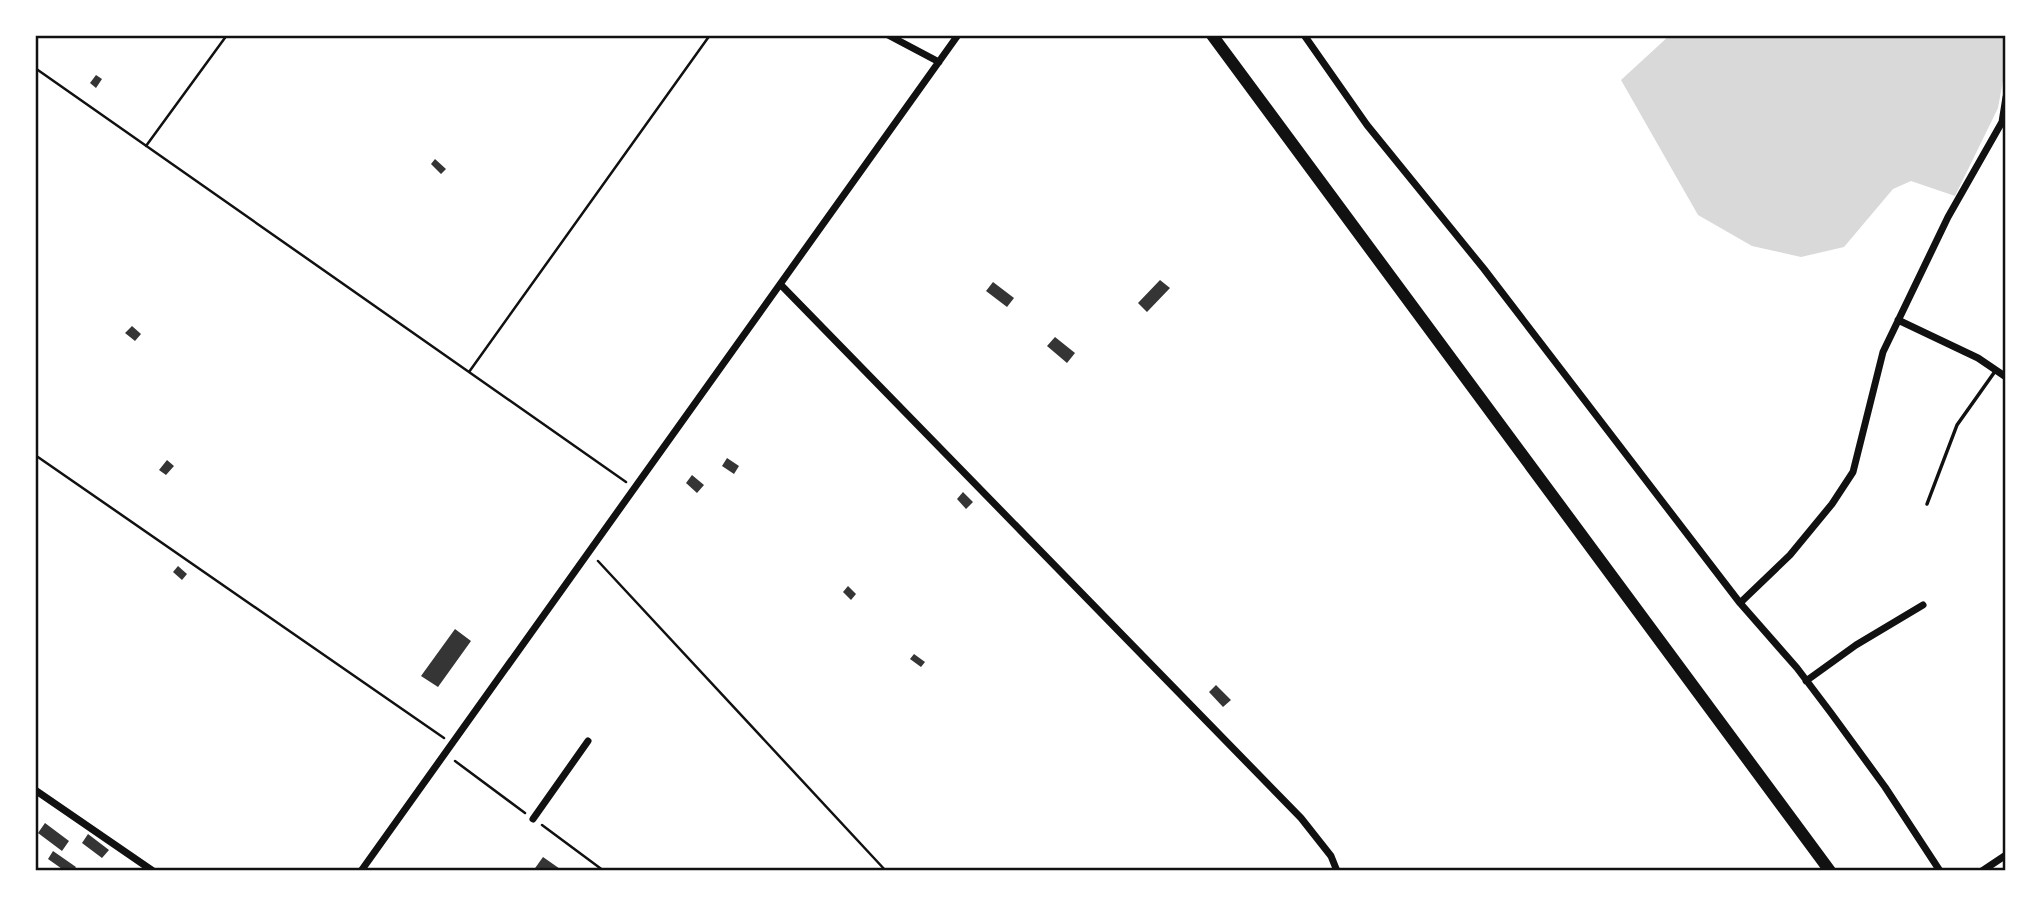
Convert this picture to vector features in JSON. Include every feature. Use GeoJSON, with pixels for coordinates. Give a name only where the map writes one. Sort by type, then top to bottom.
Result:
{"type":"FeatureCollection","features":[{"type":"Feature","properties":{"kind":"main road"},"geometry":{"type":"LineString","coordinates":[[1212,35],[1830,871]]}},
{"type":"Feature","properties":{"kind":"street"},"geometry":{"type":"LineString","coordinates":[[887,35],[939,62]]}},
{"type":"Feature","properties":{"kind":"street"},"geometry":{"type":"LineString","coordinates":[[362,871],[958,35]]}},
{"type":"Feature","properties":{"kind":"street"},"geometry":{"type":"LineString","coordinates":[[1304,35],[1367,125],[1484,269],[1741,603],[1806,681],[1885,787],[1940,871]]}},
{"type":"Feature","properties":{"kind":"street"},"geometry":{"type":"LineString","coordinates":[[1741,603],[1790,555],[1832,504],[1853,472],[1883,352],[1948,217],[2004,122],[2006,97]]}},
{"type":"Feature","properties":{"kind":"street"},"geometry":{"type":"LineString","coordinates":[[782,285],[1301,818],[1331,856],[1337,871]]}},
{"type":"Feature","properties":{"kind":"street"},"geometry":{"type":"LineString","coordinates":[[1898,320],[1978,358],[2006,377]]}},
{"type":"Feature","properties":{"kind":"street"},"geometry":{"type":"LineString","coordinates":[[1806,681],[1856,645],[1923,605]]}},
{"type":"Feature","properties":{"kind":"street"},"geometry":{"type":"LineString","coordinates":[[533,818],[588,741]]}},
{"type":"Feature","properties":{"kind":"street"},"geometry":{"type":"LineString","coordinates":[[35,790],[153,871]]}},
{"type":"Feature","properties":{"kind":"street"},"geometry":{"type":"LineString","coordinates":[[1982,871],[2006,855]]}},
{"type":"Feature","properties":{"kind":"lane"},"geometry":{"type":"LineString","coordinates":[[1927,504],[1957,425],[1996,370]]}},
{"type":"Feature","properties":{"kind":"path"},"geometry":{"type":"LineString","coordinates":[[146,146],[227,35]]}},
{"type":"Feature","properties":{"kind":"path"},"geometry":{"type":"LineString","coordinates":[[469,372],[710,35]]}},
{"type":"Feature","properties":{"kind":"path"},"geometry":{"type":"LineString","coordinates":[[35,68],[636,489]]}},
{"type":"Feature","properties":{"kind":"path"},"geometry":{"type":"LineString","coordinates":[[35,455],[453,744]]}},
{"type":"Feature","properties":{"kind":"path"},"geometry":{"type":"LineString","coordinates":[[590,553],[886,871]]}},
{"type":"Feature","properties":{"kind":"shaded area"},"geometry":{"type":"Polygon","coordinates":[[[1670,35],[2006,35],[2006,64],[1998,108],[1955,196],[1911,181],[1893,189],[1844,247],[1801,257],[1752,246],[1698,215],[1621,80],[1670,35]]]}},
{"type":"Feature","properties":{"kind":"building"},"geometry":{"type":"Polygon","coordinates":[[[96,75],[102,79],[96,88],[90,83],[96,75]]]}},
{"type":"Feature","properties":{"kind":"building"},"geometry":{"type":"Polygon","coordinates":[[[435,159],[446,169],[441,174],[431,164],[435,159]]]}},
{"type":"Feature","properties":{"kind":"building"},"geometry":{"type":"Polygon","coordinates":[[[1160,280],[1170,288],[1147,312],[1138,303],[1160,280]]]}},
{"type":"Feature","properties":{"kind":"building"},"geometry":{"type":"Polygon","coordinates":[[[993,282],[1014,298],[1007,307],[986,291],[993,282]]]}},
{"type":"Feature","properties":{"kind":"building"},"geometry":{"type":"Polygon","coordinates":[[[132,326],[141,334],[135,341],[125,333],[132,326]]]}},
{"type":"Feature","properties":{"kind":"building"},"geometry":{"type":"Polygon","coordinates":[[[1055,337],[1075,353],[1067,363],[1047,346],[1055,337]]]}},
{"type":"Feature","properties":{"kind":"building"},"geometry":{"type":"Polygon","coordinates":[[[727,458],[739,466],[734,474],[722,466],[727,458]]]}},
{"type":"Feature","properties":{"kind":"building"},"geometry":{"type":"Polygon","coordinates":[[[167,460],[174,466],[166,475],[159,470],[167,460]]]}},
{"type":"Feature","properties":{"kind":"building"},"geometry":{"type":"Polygon","coordinates":[[[692,475],[704,485],[697,493],[686,483],[692,475]]]}},
{"type":"Feature","properties":{"kind":"building"},"geometry":{"type":"Polygon","coordinates":[[[963,492],[973,502],[966,509],[957,499],[963,492]]]}},
{"type":"Feature","properties":{"kind":"building"},"geometry":{"type":"Polygon","coordinates":[[[178,566],[187,574],[182,580],[173,572],[178,566]]]}},
{"type":"Feature","properties":{"kind":"building"},"geometry":{"type":"Polygon","coordinates":[[[848,586],[856,594],[851,600],[843,592],[848,586]]]}},
{"type":"Feature","properties":{"kind":"building"},"geometry":{"type":"Polygon","coordinates":[[[455,629],[471,641],[438,687],[421,676],[455,629]]]}},
{"type":"Feature","properties":{"kind":"building"},"geometry":{"type":"Polygon","coordinates":[[[914,654],[925,662],[921,667],[910,659],[914,654]]]}},
{"type":"Feature","properties":{"kind":"building"},"geometry":{"type":"Polygon","coordinates":[[[1216,685],[1231,700],[1223,707],[1209,692],[1216,685]]]}},
{"type":"Feature","properties":{"kind":"building"},"geometry":{"type":"Polygon","coordinates":[[[45,823],[69,841],[62,851],[38,833],[45,823]]]}},
{"type":"Feature","properties":{"kind":"building"},"geometry":{"type":"Polygon","coordinates":[[[88,834],[109,850],[102,858],[82,843],[88,834]]]}},
{"type":"Feature","properties":{"kind":"building"},"geometry":{"type":"Polygon","coordinates":[[[53,851],[76,867],[73,871],[65,871],[48,859],[53,851]]]}},
{"type":"Feature","properties":{"kind":"building"},"geometry":{"type":"Polygon","coordinates":[[[543,857],[563,871],[533,871],[543,857]]]}}]}
